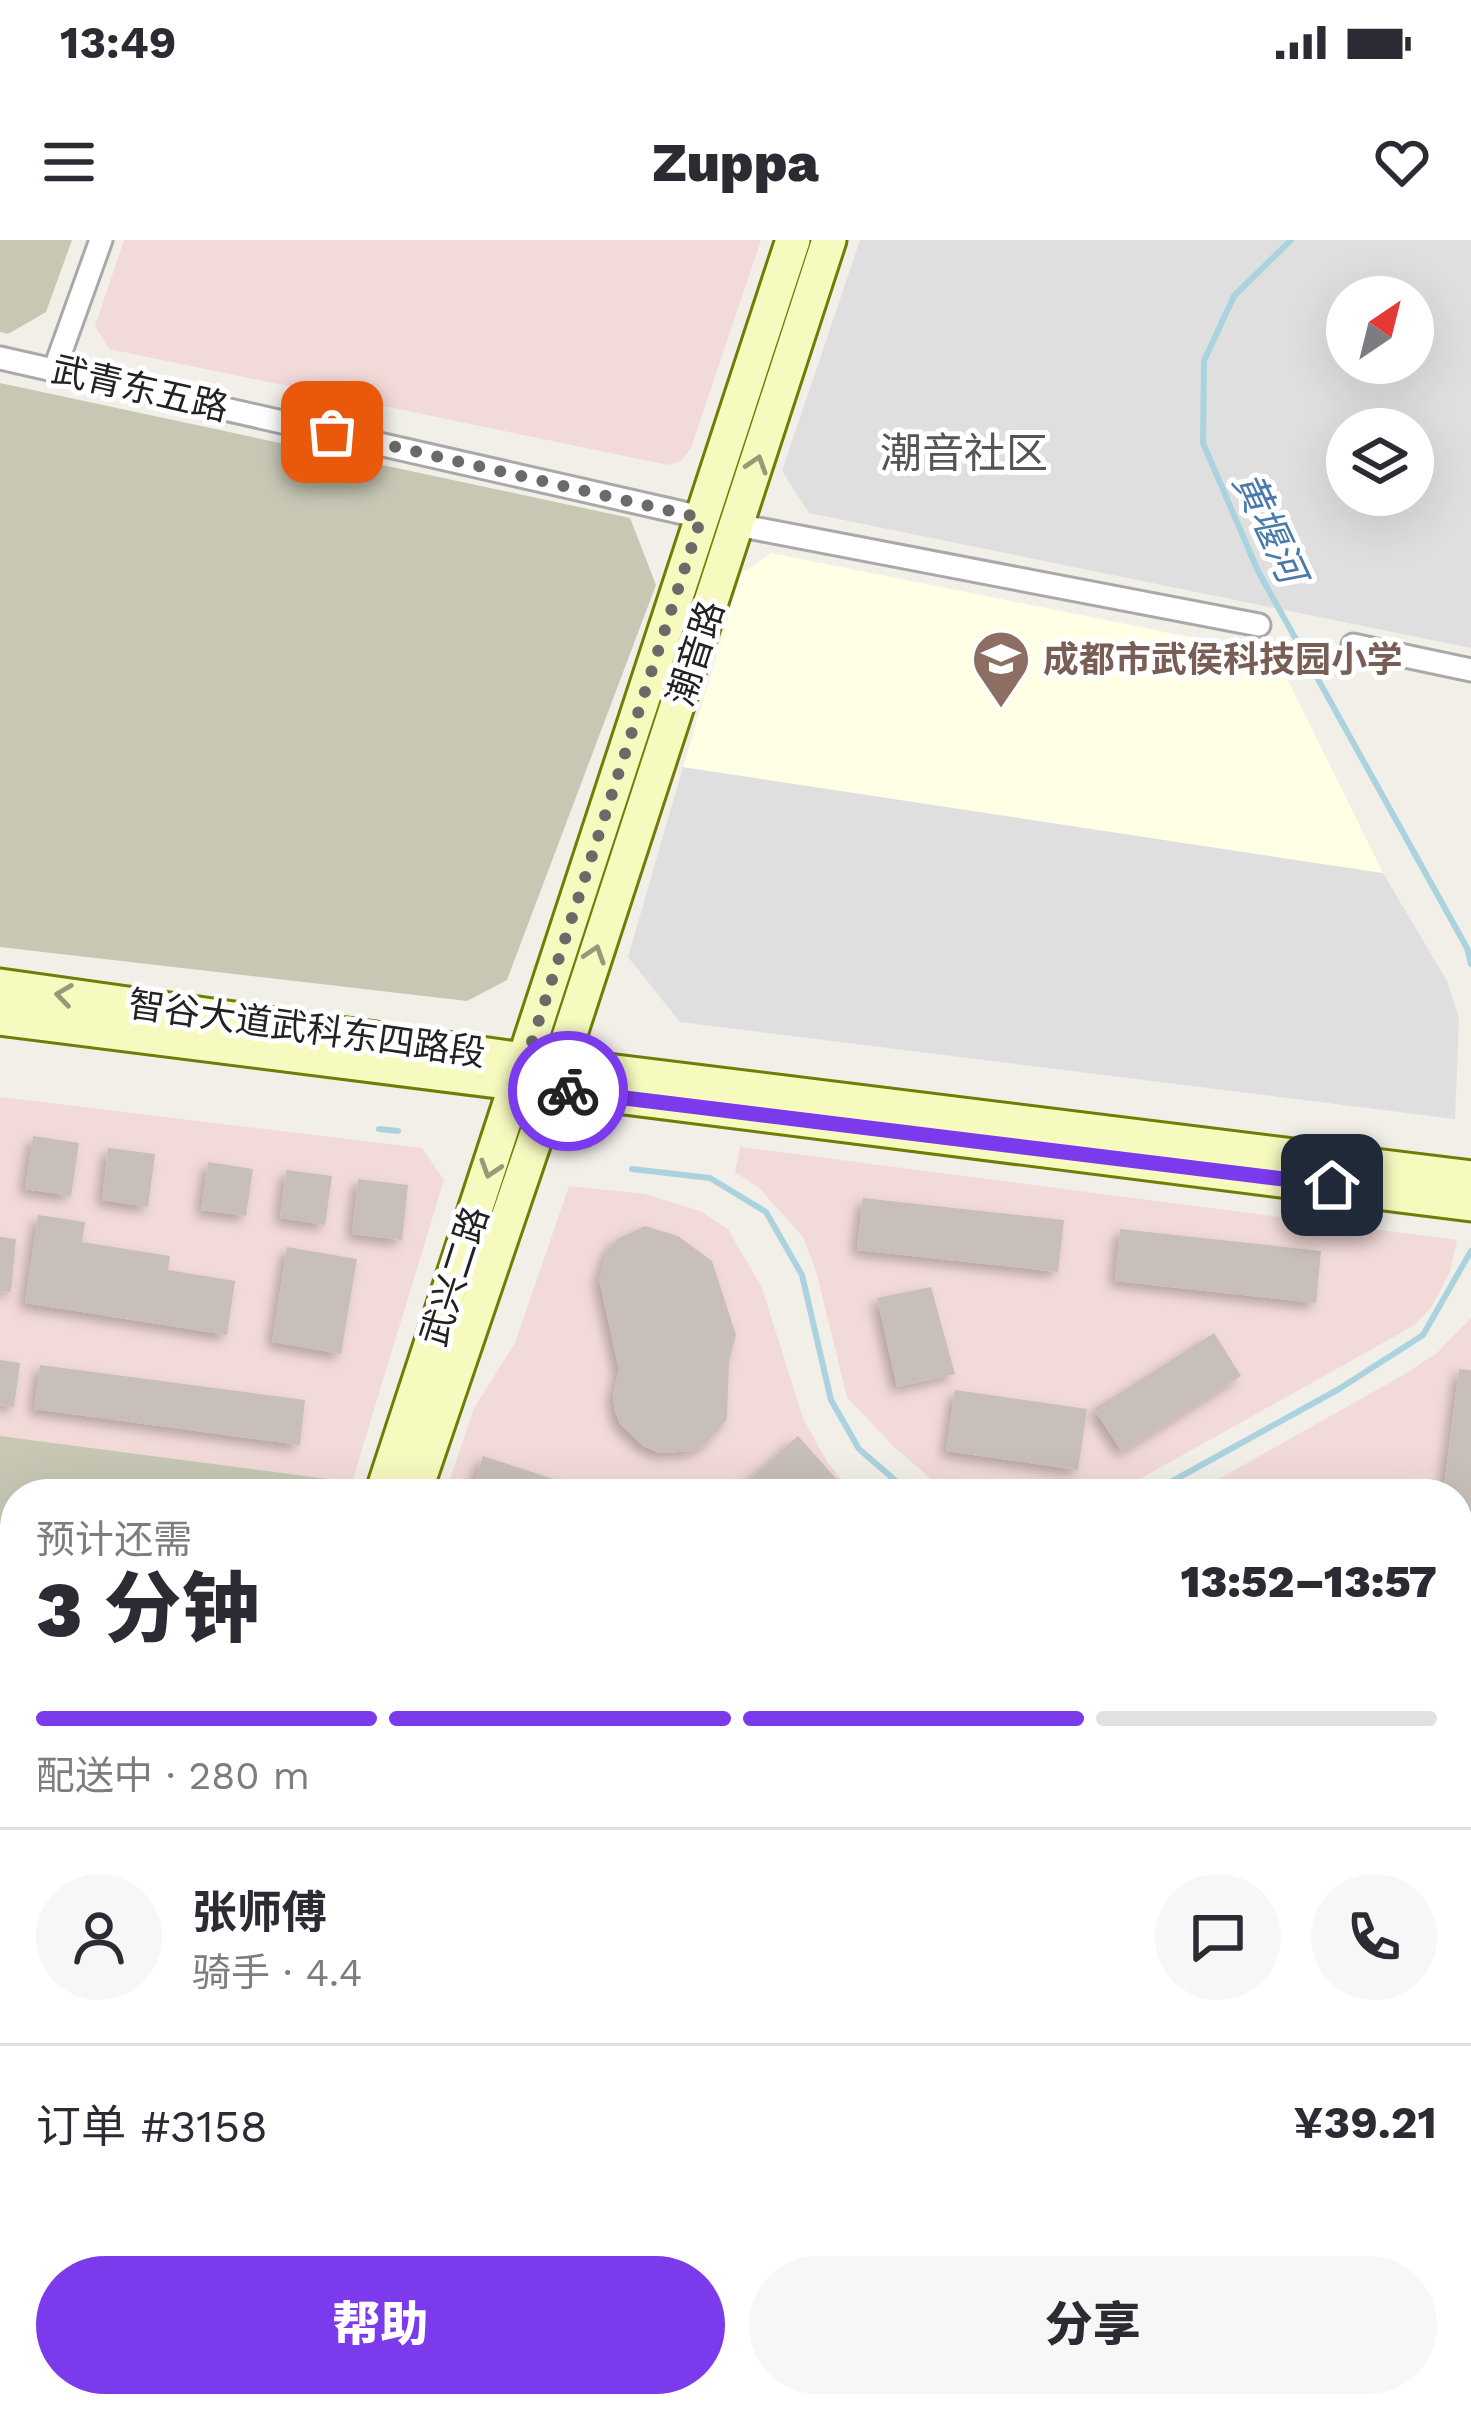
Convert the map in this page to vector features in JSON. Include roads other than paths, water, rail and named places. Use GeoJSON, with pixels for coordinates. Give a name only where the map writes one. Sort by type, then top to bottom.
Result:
{"type":"FeatureCollection","features":[{"type":"Feature","properties":{"kind":"main road","name":"潮音路"},"geometry":{"type":"LineString","coordinates":[[521,1071],[794,240]]}},
{"type":"Feature","properties":{"kind":"main road","name":"潮音路"},"geometry":{"type":"LineString","coordinates":[[419,1479],[829,240]]}},
{"type":"Feature","properties":{"kind":"main road","name":"智谷大道武科东四路段"},"geometry":{"type":"LineString","coordinates":[[0,986],[555,1077],[1471,1204]]}},
{"type":"Feature","properties":{"kind":"main road","name":"智谷大道武科东四路段"},"geometry":{"type":"LineString","coordinates":[[0,1018],[521,1071]]}},
{"type":"Feature","properties":{"kind":"main road","name":"武兴二路"},"geometry":{"type":"LineString","coordinates":[[387,1479],[521,1071]]}},
{"type":"Feature","properties":{"kind":"main road","name":"智谷大道武科东四路段"},"geometry":{"type":"LineString","coordinates":[[555,1077],[1471,1178]]}},
{"type":"Feature","properties":{"kind":"street"},"geometry":{"type":"LineString","coordinates":[[56,368],[100,240]]}},
{"type":"Feature","properties":{"kind":"street","name":"武青东五路"},"geometry":{"type":"LineString","coordinates":[[0,358],[701,518]]}},
{"type":"Feature","properties":{"kind":"street"},"geometry":{"type":"LineString","coordinates":[[737,525],[1259,625]]}},
{"type":"Feature","properties":{"kind":"street"},"geometry":{"type":"LineString","coordinates":[[1353,645],[1471,670]]}},
{"type":"Feature","properties":{"kind":"waterway","name":"黄堰河"},"geometry":{"type":"LineString","coordinates":[[1291,240],[1234,296],[1204,361],[1203,443],[1258,571],[1467,948],[1471,964]]}},
{"type":"Feature","properties":{"kind":"waterway","name":"黄堰河"},"geometry":{"type":"LineString","coordinates":[[379,1129],[398,1131]]}},
{"type":"Feature","properties":{"kind":"waterway","name":"黄堰河"},"geometry":{"type":"LineString","coordinates":[[632,1169],[710,1178],[766,1212],[802,1275],[831,1400],[859,1449],[894,1479]]}},
{"type":"Feature","properties":{"kind":"waterway","name":"黄堰河"},"geometry":{"type":"LineString","coordinates":[[1176,1479],[1339,1389],[1423,1335],[1471,1251]]}},
{"type":"Feature","properties":{"kind":"place","name":"成都市武侯科技园小学"},"geometry":{"type":"Point","coordinates":[1001,710]}},
{"type":"Feature","properties":{"kind":"district","name":"潮音社区"},"geometry":{"type":"Point","coordinates":[964,453]}}]}
